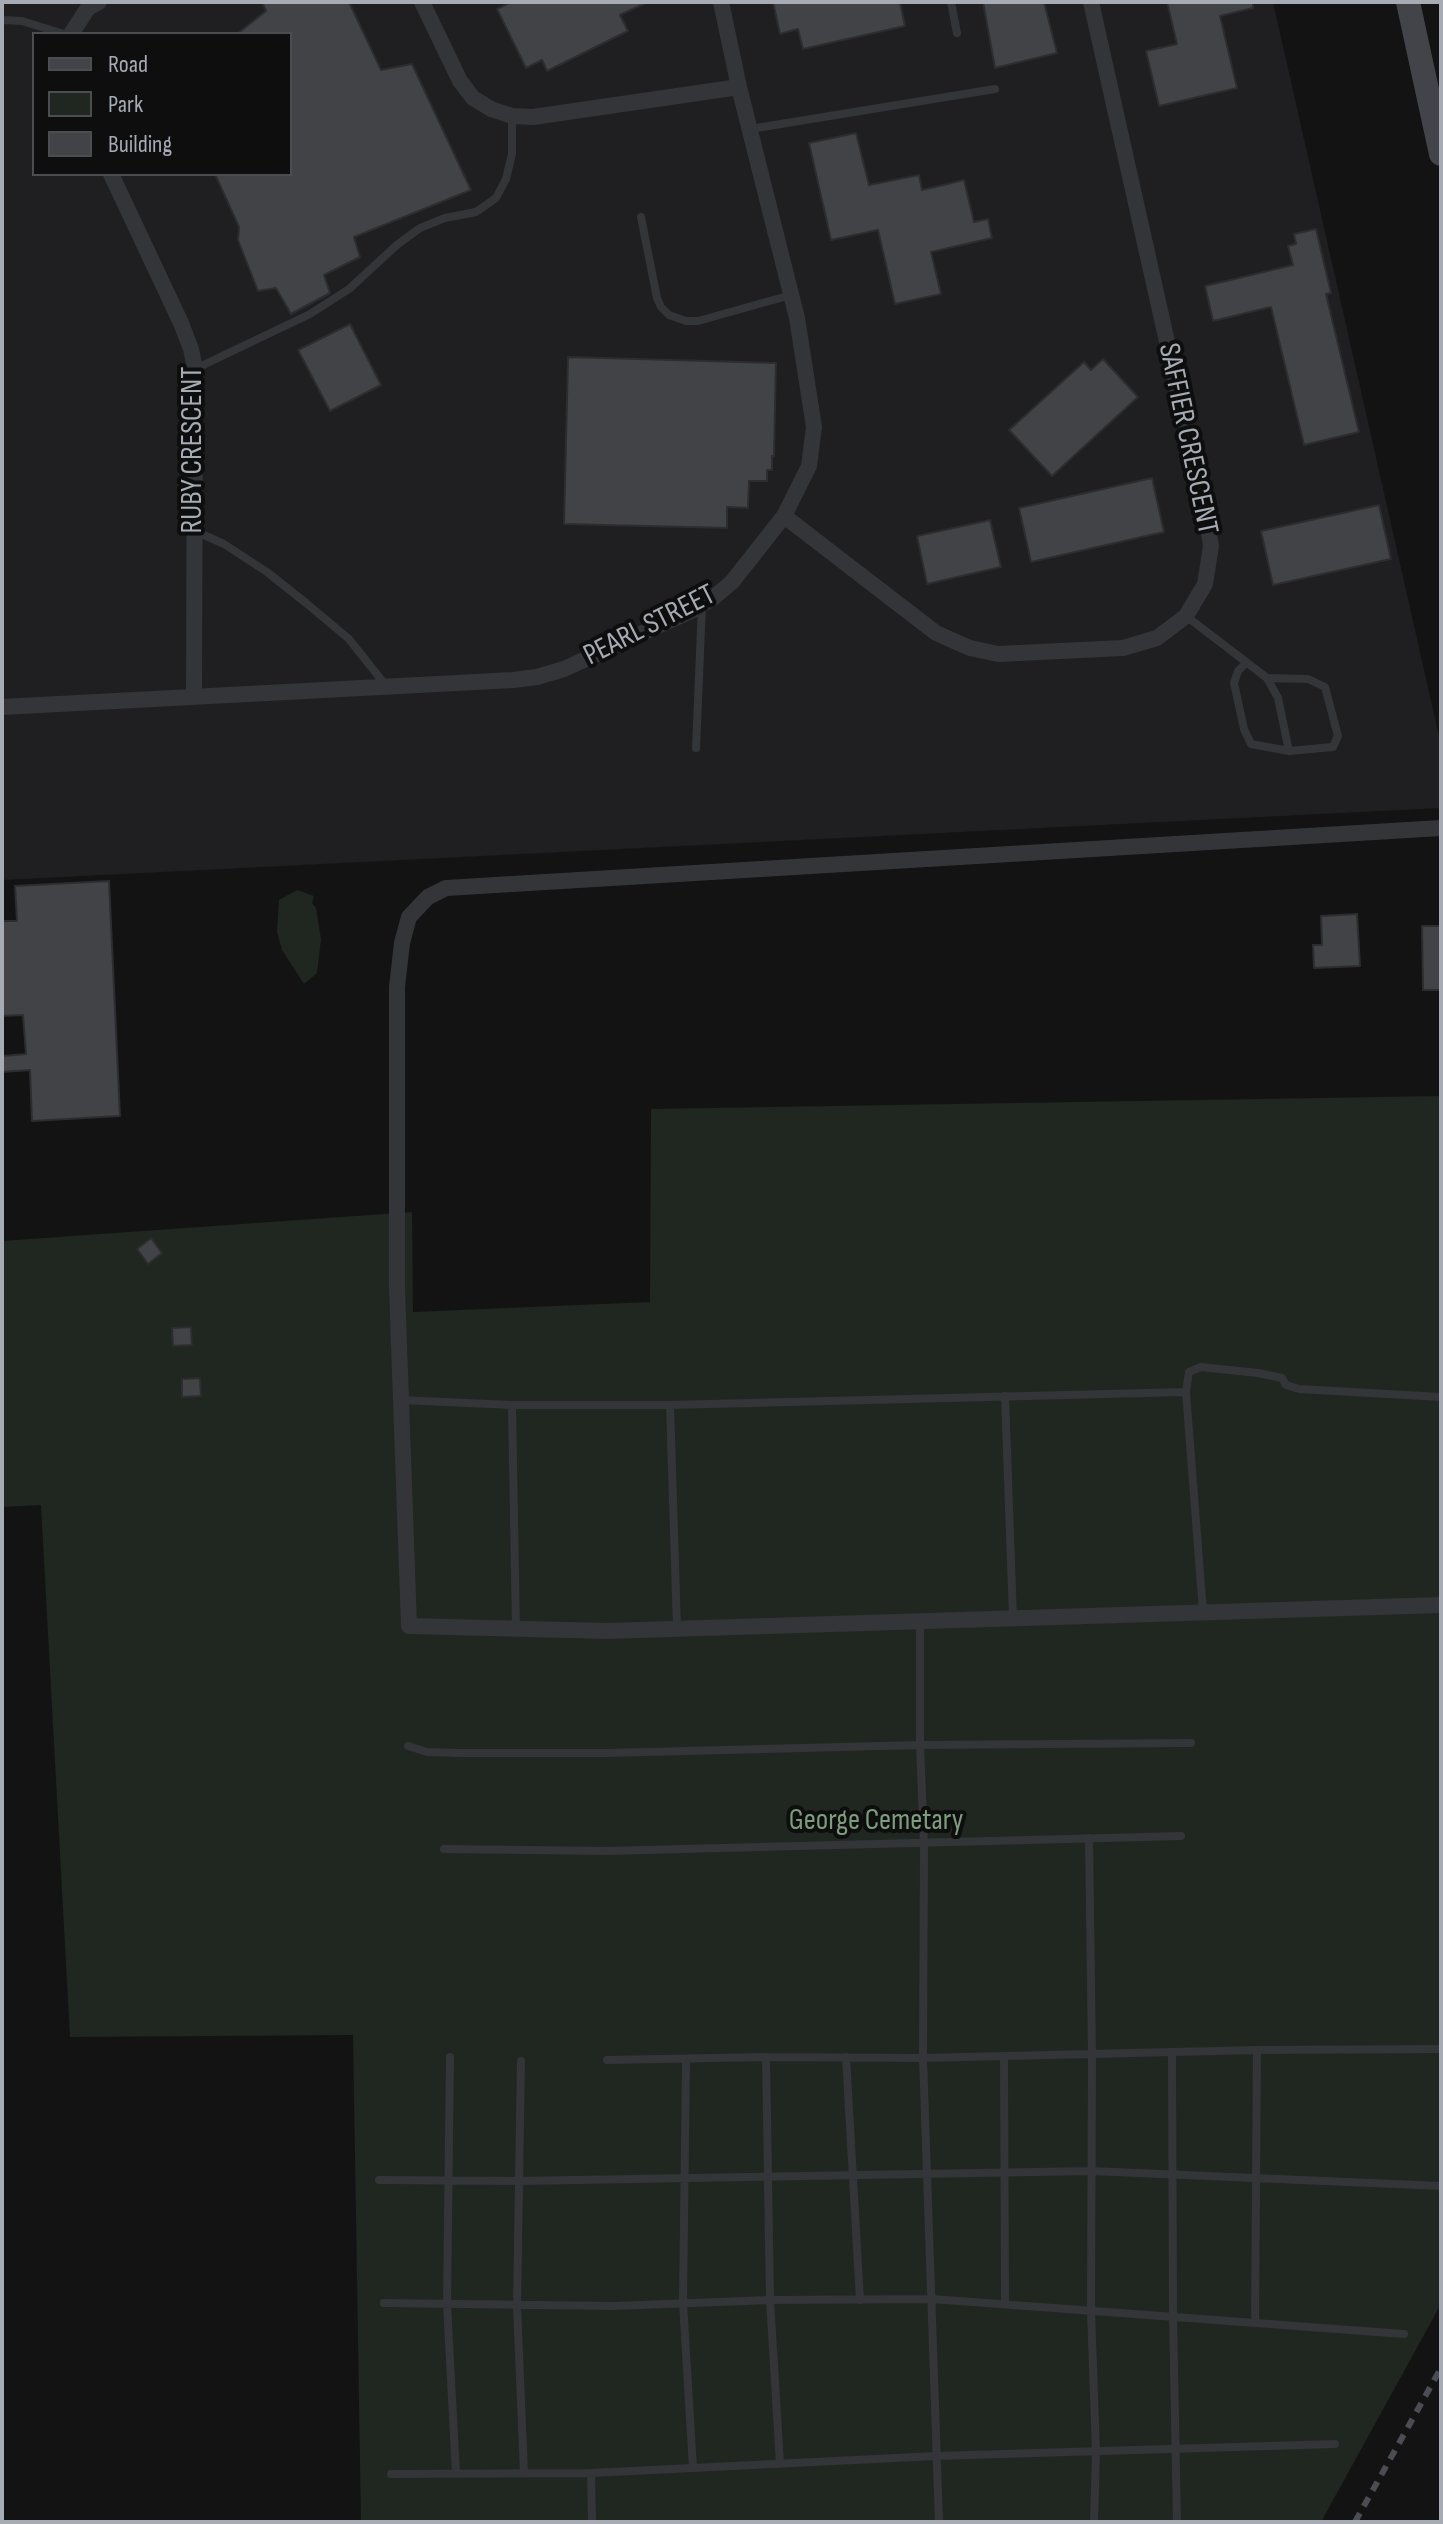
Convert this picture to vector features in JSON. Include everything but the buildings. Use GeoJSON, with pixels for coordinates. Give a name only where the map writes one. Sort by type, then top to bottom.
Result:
{"type":"FeatureCollection","features":[{"type":"Feature","properties":{"kind":"main road"},"geometry":{"type":"LineString","coordinates":[[1408,2],[1441,154]]}},
{"type":"Feature","properties":{"kind":"street"},"geometry":{"type":"LineString","coordinates":[[72,32],[88,8],[99,2]]}},
{"type":"Feature","properties":{"kind":"street"},"geometry":{"type":"LineString","coordinates":[[422,2],[460,81],[473,98],[491,109],[512,116],[533,117],[739,87]]}},
{"type":"Feature","properties":{"kind":"street","name":"PEARL STREET"},"geometry":{"type":"LineString","coordinates":[[2,707],[194,695],[388,688],[537,677],[564,669],[702,604],[732,582],[784,516],[809,466],[814,427],[792,295],[739,87],[721,2]]}},
{"type":"Feature","properties":{"kind":"street","name":"SAFFIER CRESCENT"},"geometry":{"type":"LineString","coordinates":[[784,516],[936,633],[970,648],[998,654],[1026,654],[1123,648],[1157,638],[1186,616],[1205,584],[1211,546],[1091,2]]}},
{"type":"Feature","properties":{"kind":"street","name":"RUBY CRESCENT"},"geometry":{"type":"LineString","coordinates":[[112,176],[181,323],[195,369],[194,695]]}},
{"type":"Feature","properties":{"kind":"street"},"geometry":{"type":"LineString","coordinates":[[1441,828],[446,888],[428,897],[409,917],[397,987],[397,1288],[409,1626],[607,1631],[1441,1605]]}},
{"type":"Feature","properties":{"kind":"lane"},"geometry":{"type":"LineString","coordinates":[[951,2],[957,33]]}},
{"type":"Feature","properties":{"kind":"lane"},"geometry":{"type":"LineString","coordinates":[[2,20],[22,21],[58,32]]}},
{"type":"Feature","properties":{"kind":"lane"},"geometry":{"type":"LineString","coordinates":[[750,129],[995,89]]}},
{"type":"Feature","properties":{"kind":"lane"},"geometry":{"type":"LineString","coordinates":[[195,369],[310,314],[349,289],[420,228],[445,218],[476,212],[496,198],[506,179],[512,154],[512,116]]}},
{"type":"Feature","properties":{"kind":"lane"},"geometry":{"type":"LineString","coordinates":[[641,217],[657,298],[669,315],[686,321],[698,321],[792,295]]}},
{"type":"Feature","properties":{"kind":"lane"},"geometry":{"type":"LineString","coordinates":[[194,530],[224,544],[267,572],[306,603],[349,639],[388,688]]}},
{"type":"Feature","properties":{"kind":"lane"},"geometry":{"type":"LineString","coordinates":[[696,748],[702,604]]}},
{"type":"Feature","properties":{"kind":"lane"},"geometry":{"type":"LineString","coordinates":[[1186,616],[1267,678],[1278,698],[1289,751]]}},
{"type":"Feature","properties":{"kind":"lane"},"geometry":{"type":"LineString","coordinates":[[1246,663],[1238,671],[1234,683],[1247,738],[1256,747],[1289,751],[1329,749],[1336,744],[1338,736],[1325,687],[1308,679],[1267,678]]}},
{"type":"Feature","properties":{"kind":"lane"},"geometry":{"type":"LineString","coordinates":[[1203,1612],[1186,1392],[1189,1372],[1201,1367],[1282,1378],[1286,1385],[1299,1389],[1441,1397]]}},
{"type":"Feature","properties":{"kind":"lane"},"geometry":{"type":"LineString","coordinates":[[400,1400],[512,1405],[670,1405],[1186,1392]]}},
{"type":"Feature","properties":{"kind":"lane"},"geometry":{"type":"LineString","coordinates":[[1005,1396],[1013,1618]]}},
{"type":"Feature","properties":{"kind":"lane"},"geometry":{"type":"LineString","coordinates":[[512,1405],[516,1629]]}},
{"type":"Feature","properties":{"kind":"lane"},"geometry":{"type":"LineString","coordinates":[[670,1405],[677,1629]]}},
{"type":"Feature","properties":{"kind":"lane"},"geometry":{"type":"LineString","coordinates":[[920,1620],[924,1844],[923,2058],[939,2522]]}},
{"type":"Feature","properties":{"kind":"lane"},"geometry":{"type":"LineString","coordinates":[[408,1746],[427,1752],[607,1753],[920,1745],[1191,1743]]}},
{"type":"Feature","properties":{"kind":"lane"},"geometry":{"type":"LineString","coordinates":[[444,1849],[607,1851],[1181,1836]]}},
{"type":"Feature","properties":{"kind":"lane"},"geometry":{"type":"LineString","coordinates":[[1089,1838],[1091,2310],[1096,2453],[1094,2522]]}},
{"type":"Feature","properties":{"kind":"lane"},"geometry":{"type":"LineString","coordinates":[[607,2060],[1441,2049]]}},
{"type":"Feature","properties":{"kind":"lane"},"geometry":{"type":"LineString","coordinates":[[1255,2323],[1257,2050]]}},
{"type":"Feature","properties":{"kind":"lane"},"geometry":{"type":"LineString","coordinates":[[1172,2052],[1177,2522]]}},
{"type":"Feature","properties":{"kind":"lane"},"geometry":{"type":"LineString","coordinates":[[1004,2056],[1005,2304]]}},
{"type":"Feature","properties":{"kind":"lane"},"geometry":{"type":"LineString","coordinates":[[450,2057],[447,2304],[456,2474]]}},
{"type":"Feature","properties":{"kind":"lane"},"geometry":{"type":"LineString","coordinates":[[766,2057],[770,2300],[780,2464]]}},
{"type":"Feature","properties":{"kind":"lane"},"geometry":{"type":"LineString","coordinates":[[846,2057],[860,2300]]}},
{"type":"Feature","properties":{"kind":"lane"},"geometry":{"type":"LineString","coordinates":[[686,2059],[683,2303],[693,2468]]}},
{"type":"Feature","properties":{"kind":"lane"},"geometry":{"type":"LineString","coordinates":[[521,2061],[517,2306],[524,2473]]}},
{"type":"Feature","properties":{"kind":"lane"},"geometry":{"type":"LineString","coordinates":[[379,2180],[686,2179],[1091,2171],[1441,2186]]}},
{"type":"Feature","properties":{"kind":"lane"},"geometry":{"type":"LineString","coordinates":[[384,2303],[517,2306],[932,2299],[1404,2334]]}},
{"type":"Feature","properties":{"kind":"lane"},"geometry":{"type":"LineString","coordinates":[[391,2474],[591,2473],[936,2456],[1335,2444]]}},
{"type":"Feature","properties":{"kind":"lane"},"geometry":{"type":"LineString","coordinates":[[591,2473],[592,2522]]}},
{"type":"Feature","properties":{"kind":"shaded area"},"geometry":{"type":"Polygon","coordinates":[[[2,2],[1273,2],[1441,745],[1441,808],[2,880],[2,2]]]}},
{"type":"Feature","properties":{"kind":"green space"},"geometry":{"type":"Polygon","coordinates":[[[297,890],[314,896],[312,903],[316,908],[321,939],[317,973],[304,984],[282,950],[277,932],[279,900],[297,890]]]}},
{"type":"Feature","properties":{"kind":"green space","name":"George Cemetary"},"geometry":{"type":"Polygon","coordinates":[[[1441,1096],[1441,2304],[1321,2522],[361,2522],[353,2035],[70,2037],[41,1505],[2,1507],[2,1241],[412,1212],[413,1312],[650,1302],[651,1109],[1441,1096]]]}},
{"type":"Feature","properties":{"kind":"railway"},"geometry":{"type":"LineString","coordinates":[[1355,2522],[1441,2368]]}}]}
